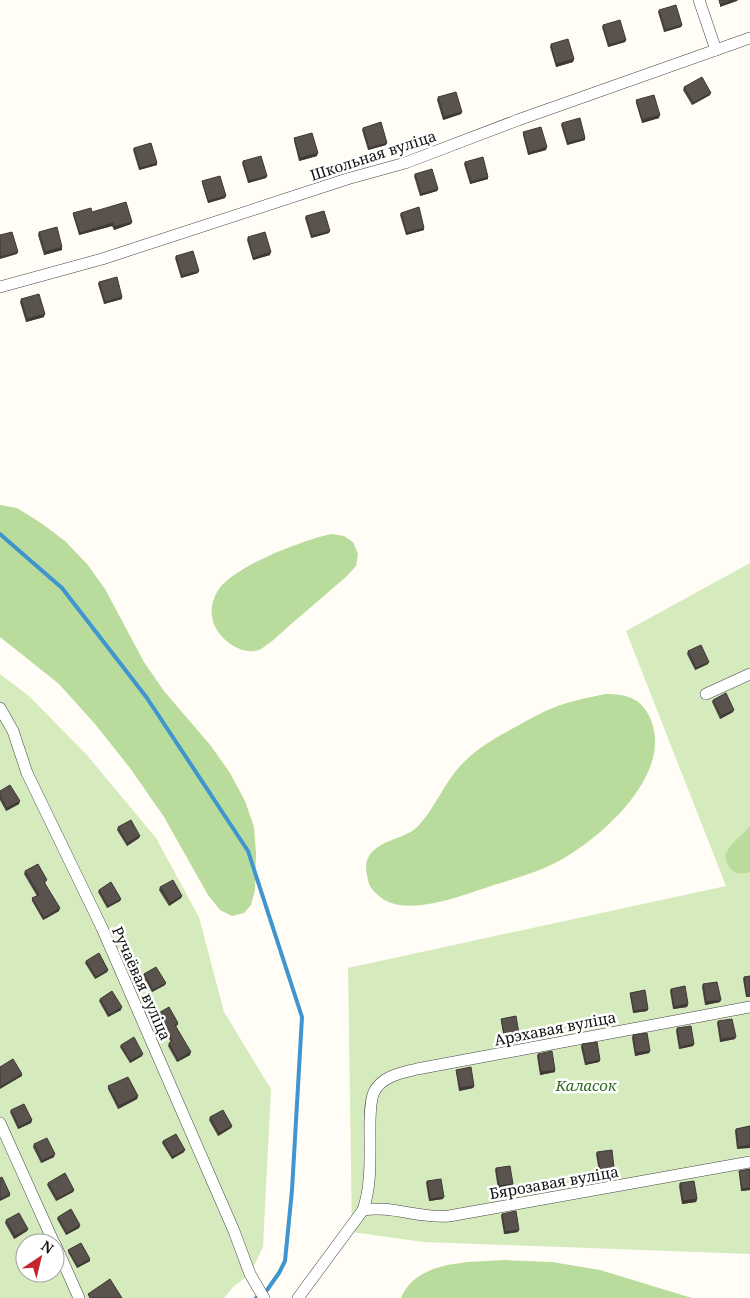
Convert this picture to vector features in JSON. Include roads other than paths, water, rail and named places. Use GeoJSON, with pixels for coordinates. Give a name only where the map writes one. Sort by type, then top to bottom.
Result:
{"type":"FeatureCollection","features":[{"type":"Feature","properties":{"kind":"street"},"geometry":{"type":"LineString","coordinates":[[699,0],[716,50]]}},
{"type":"Feature","properties":{"kind":"street","name":"Школьная вуліца"},"geometry":{"type":"LineString","coordinates":[[0,287],[102,259],[405,162],[750,38]]}},
{"type":"Feature","properties":{"kind":"street"},"geometry":{"type":"LineString","coordinates":[[706,694],[750,674]]}},
{"type":"Feature","properties":{"kind":"street","name":"Ручаёвая вуліца"},"geometry":{"type":"LineString","coordinates":[[0,708],[12,731],[27,773],[102,928],[234,1231],[250,1274],[261,1295]]}},
{"type":"Feature","properties":{"kind":"street","name":"Арэхавая вуліца"},"geometry":{"type":"LineString","coordinates":[[363,1210],[366,1202],[370,1170],[370,1119],[374,1093],[380,1085],[395,1074],[750,1007]]}},
{"type":"Feature","properties":{"kind":"street"},"geometry":{"type":"LineString","coordinates":[[0,1124],[50,1233]]}},
{"type":"Feature","properties":{"kind":"street","name":"Бярозавая вуліца"},"geometry":{"type":"LineString","coordinates":[[363,1210],[378,1209],[439,1217],[750,1162]]}},
{"type":"Feature","properties":{"kind":"street"},"geometry":{"type":"LineString","coordinates":[[298,1298],[363,1210]]}},
{"type":"Feature","properties":{"kind":"street"},"geometry":{"type":"LineString","coordinates":[[65,1266],[79,1298]]}},
{"type":"Feature","properties":{"kind":"waterway"},"geometry":{"type":"LineString","coordinates":[[0,534],[62,588],[147,698],[248,851],[302,1017],[292,1190],[285,1261],[267,1290],[256,1298]]}},
{"type":"Feature","properties":{"kind":"park label","name":"Каласок"},"geometry":{"type":"Point","coordinates":[586,1085]}}]}
